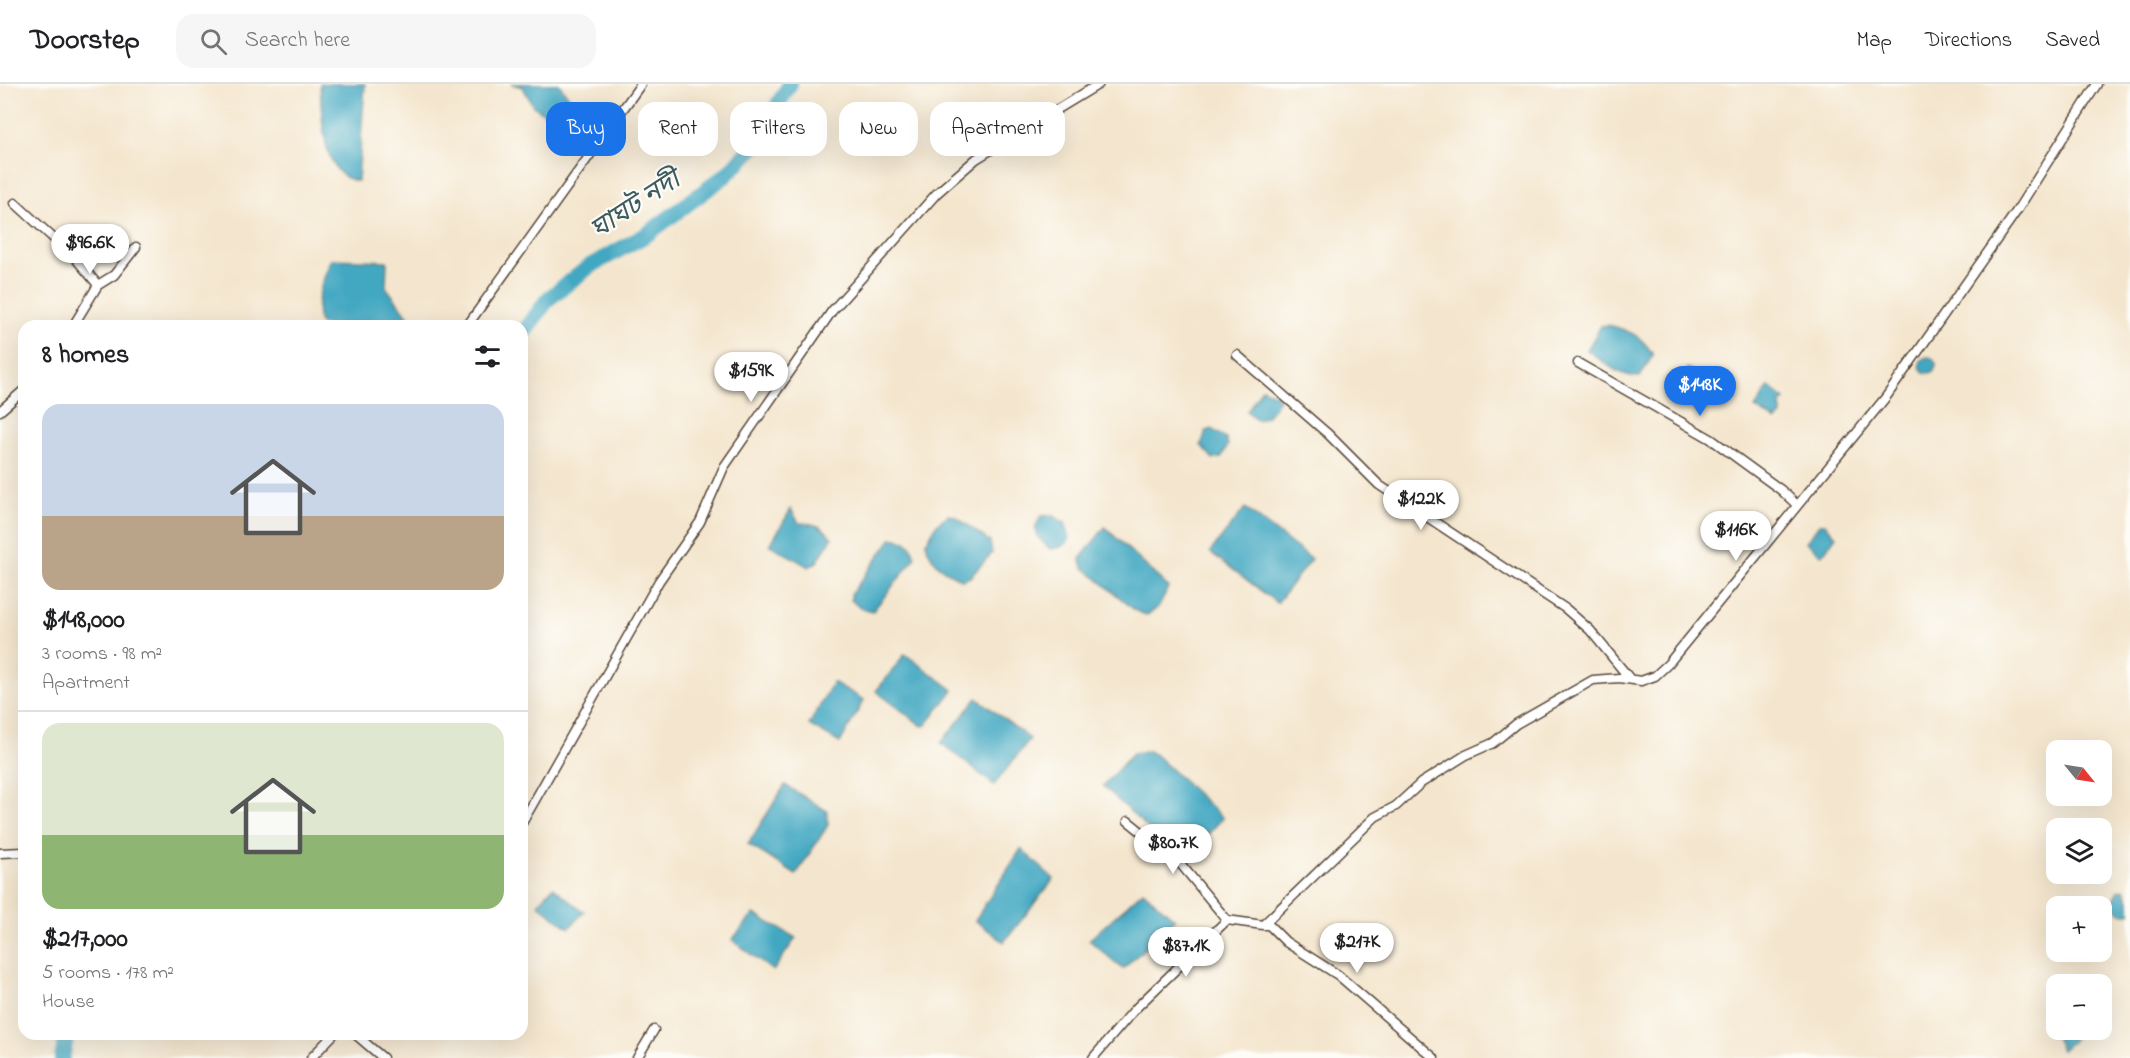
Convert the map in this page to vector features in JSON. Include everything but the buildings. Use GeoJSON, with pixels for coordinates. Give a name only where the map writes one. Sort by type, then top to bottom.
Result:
{"type":"FeatureCollection","features":[{"type":"Feature","properties":{"kind":"street"},"geometry":{"type":"LineString","coordinates":[[472,320],[641,84]]}},
{"type":"Feature","properties":{"kind":"street"},"geometry":{"type":"LineString","coordinates":[[528,812],[659,581],[700,522],[724,467],[832,311],[937,193],[976,159],[1099,84]]}},
{"type":"Feature","properties":{"kind":"street"},"geometry":{"type":"LineString","coordinates":[[1263,925],[1375,817],[1396,806],[1421,783],[1466,755],[1493,743],[1516,724],[1593,680],[1641,681],[1655,676],[1668,663],[1886,397],[2016,212],[2097,84]]}},
{"type":"Feature","properties":{"kind":"street"},"geometry":{"type":"LineString","coordinates":[[15,203],[76,259],[98,285]]}},
{"type":"Feature","properties":{"kind":"street"},"geometry":{"type":"LineString","coordinates":[[77,320],[98,285],[114,275],[136,247]]}},
{"type":"Feature","properties":{"kind":"street"},"geometry":{"type":"LineString","coordinates":[[1237,355],[1328,434],[1379,485],[1566,609],[1590,630],[1630,679]]}},
{"type":"Feature","properties":{"kind":"street"},"geometry":{"type":"LineString","coordinates":[[1578,363],[1712,439],[1781,490],[1797,505]]}},
{"type":"Feature","properties":{"kind":"street"},"geometry":{"type":"LineString","coordinates":[[0,411],[18,395]]}},
{"type":"Feature","properties":{"kind":"street"},"geometry":{"type":"LineString","coordinates":[[1128,821],[1179,862],[1227,920],[1269,925],[1286,942],[1338,975],[1434,1058]]}},
{"type":"Feature","properties":{"kind":"street"},"geometry":{"type":"LineString","coordinates":[[0,853],[18,852]]}},
{"type":"Feature","properties":{"kind":"street"},"geometry":{"type":"LineString","coordinates":[[1093,1058],[1135,1009],[1227,920]]}},
{"type":"Feature","properties":{"kind":"street"},"geometry":{"type":"LineString","coordinates":[[637,1058],[654,1030]]}},
{"type":"Feature","properties":{"kind":"street"},"geometry":{"type":"LineString","coordinates":[[311,1058],[328,1040]]}},
{"type":"Feature","properties":{"kind":"street"},"geometry":{"type":"LineString","coordinates":[[362,1040],[383,1058]]}},
{"type":"Feature","properties":{"kind":"water"},"geometry":{"type":"Polygon","coordinates":[[[320,84],[365,84],[358,181],[346,177],[336,168],[330,156],[325,142],[320,84]]]}},
{"type":"Feature","properties":{"kind":"water"},"geometry":{"type":"Polygon","coordinates":[[[511,84],[559,84],[573,102],[546,102],[546,116],[533,106],[523,87],[511,84]]]}},
{"type":"Feature","properties":{"kind":"water"},"geometry":{"type":"Polygon","coordinates":[[[331,259],[387,261],[386,287],[411,320],[319,320],[317,310],[322,283],[331,259]]]}},
{"type":"Feature","properties":{"kind":"water"},"geometry":{"type":"Polygon","coordinates":[[[1608,325],[1634,335],[1653,355],[1640,377],[1618,371],[1587,350],[1601,326],[1608,325]]]}},
{"type":"Feature","properties":{"kind":"water"},"geometry":{"type":"Polygon","coordinates":[[[1928,357],[1936,365],[1928,373],[1920,365],[1928,357]]]}},
{"type":"Feature","properties":{"kind":"water"},"geometry":{"type":"Polygon","coordinates":[[[1687,368],[1719,386],[1707,406],[1683,394],[1677,387],[1687,368]]]}},
{"type":"Feature","properties":{"kind":"water"},"geometry":{"type":"Polygon","coordinates":[[[1769,387],[1785,400],[1781,404],[1781,415],[1776,421],[1755,408],[1769,387]]]}},
{"type":"Feature","properties":{"kind":"water"},"geometry":{"type":"Polygon","coordinates":[[[1262,388],[1276,395],[1279,400],[1267,416],[1257,420],[1247,411],[1262,388]]]}},
{"type":"Feature","properties":{"kind":"water"},"geometry":{"type":"Polygon","coordinates":[[[1212,429],[1226,439],[1228,445],[1221,458],[1213,459],[1201,445],[1206,431],[1212,429]]]}},
{"type":"Feature","properties":{"kind":"water"},"geometry":{"type":"Polygon","coordinates":[[[1245,508],[1311,559],[1277,603],[1210,552],[1245,508]]]}},
{"type":"Feature","properties":{"kind":"water"},"geometry":{"type":"Polygon","coordinates":[[[791,509],[799,523],[818,526],[832,538],[817,562],[809,567],[770,545],[791,509]]]}},
{"type":"Feature","properties":{"kind":"water"},"geometry":{"type":"Polygon","coordinates":[[[948,515],[955,516],[990,542],[992,553],[970,577],[962,580],[939,566],[931,556],[926,543],[937,524],[948,515]]]}},
{"type":"Feature","properties":{"kind":"water"},"geometry":{"type":"Polygon","coordinates":[[[1052,515],[1065,523],[1070,538],[1062,547],[1050,549],[1039,538],[1035,528],[1041,516],[1052,515]]]}},
{"type":"Feature","properties":{"kind":"water"},"geometry":{"type":"Polygon","coordinates":[[[1819,524],[1825,524],[1836,536],[1822,555],[1806,542],[1819,524]]]}},
{"type":"Feature","properties":{"kind":"water"},"geometry":{"type":"Polygon","coordinates":[[[1105,527],[1168,587],[1160,604],[1151,613],[1146,615],[1136,611],[1083,567],[1080,559],[1105,527]]]}},
{"type":"Feature","properties":{"kind":"water"},"geometry":{"type":"Polygon","coordinates":[[[892,538],[908,543],[915,558],[873,611],[860,608],[851,600],[851,594],[892,538]]]}},
{"type":"Feature","properties":{"kind":"water"},"geometry":{"type":"Polygon","coordinates":[[[905,654],[953,690],[926,725],[922,726],[876,691],[905,654]]]}},
{"type":"Feature","properties":{"kind":"water"},"geometry":{"type":"Polygon","coordinates":[[[833,682],[864,700],[840,743],[809,725],[833,682]]]}},
{"type":"Feature","properties":{"kind":"water"},"geometry":{"type":"Polygon","coordinates":[[[977,698],[1030,739],[994,785],[941,743],[977,698]]]}},
{"type":"Feature","properties":{"kind":"water"},"geometry":{"type":"Polygon","coordinates":[[[1148,751],[1156,755],[1223,818],[1183,861],[1103,786],[1133,753],[1148,751]]]}},
{"type":"Feature","properties":{"kind":"water"},"geometry":{"type":"Polygon","coordinates":[[[785,785],[827,811],[828,825],[796,875],[748,844],[785,785]]]}},
{"type":"Feature","properties":{"kind":"water"},"geometry":{"type":"Polygon","coordinates":[[[1021,849],[1054,879],[1004,942],[975,920],[1021,849]]]}},
{"type":"Feature","properties":{"kind":"water"},"geometry":{"type":"Polygon","coordinates":[[[553,887],[584,912],[569,928],[538,904],[553,887]]]}},
{"type":"Feature","properties":{"kind":"water"},"geometry":{"type":"Polygon","coordinates":[[[2124,889],[2130,903],[2130,913],[2120,913],[2112,904],[2119,890],[2124,889]]]}},
{"type":"Feature","properties":{"kind":"water"},"geometry":{"type":"Polygon","coordinates":[[[1143,891],[1175,919],[1123,969],[1089,940],[1143,891]]]}},
{"type":"Feature","properties":{"kind":"water"},"geometry":{"type":"Polygon","coordinates":[[[754,914],[796,938],[773,971],[732,940],[754,914]]]}},
{"type":"Feature","properties":{"kind":"water"},"geometry":{"type":"Polygon","coordinates":[[[2056,1040],[2073,1040],[2072,1042],[2061,1050],[2056,1040]]]}},
{"type":"Feature","properties":{"kind":"waterway","name":"ঘাঘট নদী"},"geometry":{"type":"LineString","coordinates":[[528,327],[548,299],[590,266],[646,235],[726,175],[751,150],[790,84]]}},
{"type":"Feature","properties":{"kind":"waterway","name":"ঘাঘট নদী"},"geometry":{"type":"LineString","coordinates":[[62,1058],[66,1040]]}}]}
